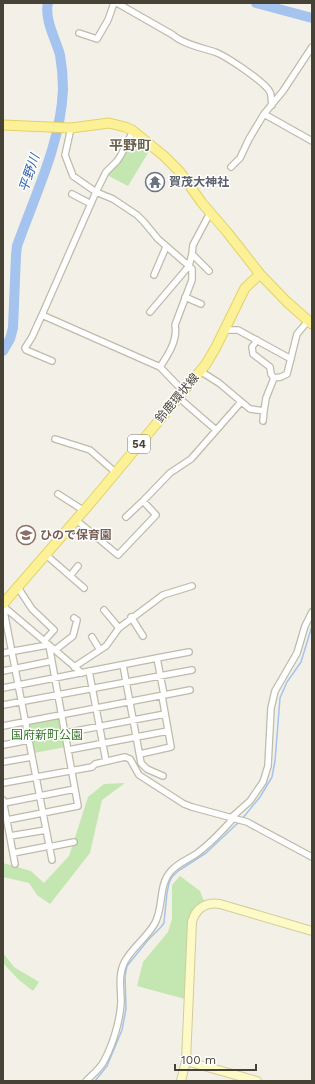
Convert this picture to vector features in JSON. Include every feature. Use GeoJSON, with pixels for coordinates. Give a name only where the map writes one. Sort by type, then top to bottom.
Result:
{"type":"FeatureCollection","features":[{"type":"Feature","properties":{"kind":"main road"},"geometry":{"type":"LineString","coordinates":[[3,125],[62,127],[109,123],[125,127],[133,131],[164,156],[180,172],[210,213],[260,274],[287,302],[310,322]]}},
{"type":"Feature","properties":{"kind":"main road","name":"鈴鹿環状線"},"geometry":{"type":"LineString","coordinates":[[3,605],[200,371],[213,352],[245,288],[260,274]]}},
{"type":"Feature","properties":{"kind":"street"},"geometry":{"type":"LineString","coordinates":[[79,33],[97,39],[116,3],[173,35],[177,39],[193,44],[207,51],[217,52],[234,63],[266,87],[271,94],[272,105]]}},
{"type":"Feature","properties":{"kind":"street"},"geometry":{"type":"LineString","coordinates":[[232,167],[240,158],[264,114],[283,91],[312,47]]}},
{"type":"Feature","properties":{"kind":"street"},"geometry":{"type":"LineString","coordinates":[[264,114],[312,141]]}},
{"type":"Feature","properties":{"kind":"street"},"geometry":{"type":"LineString","coordinates":[[62,127],[65,154],[73,176],[96,192],[113,199],[137,215],[166,247],[192,269],[192,280],[175,325],[176,329],[174,340],[160,367]]}},
{"type":"Feature","properties":{"kind":"street"},"geometry":{"type":"LineString","coordinates":[[52,361],[26,350],[25,348],[32,337],[96,192],[106,172],[121,155],[133,131]]}},
{"type":"Feature","properties":{"kind":"street"},"geometry":{"type":"LineString","coordinates":[[72,194],[91,204]]}},
{"type":"Feature","properties":{"kind":"street"},"geometry":{"type":"LineString","coordinates":[[150,312],[189,266],[193,245],[210,213]]}},
{"type":"Feature","properties":{"kind":"street"},"geometry":{"type":"LineString","coordinates":[[154,275],[166,247]]}},
{"type":"Feature","properties":{"kind":"street"},"geometry":{"type":"LineString","coordinates":[[192,254],[209,272]]}},
{"type":"Feature","properties":{"kind":"street"},"geometry":{"type":"LineString","coordinates":[[185,297],[201,304]]}},
{"type":"Feature","properties":{"kind":"street"},"geometry":{"type":"LineString","coordinates":[[42,315],[160,367],[181,394],[216,430]]}},
{"type":"Feature","properties":{"kind":"street"},"geometry":{"type":"LineString","coordinates":[[274,378],[287,374],[297,334],[310,322]]}},
{"type":"Feature","properties":{"kind":"street"},"geometry":{"type":"LineString","coordinates":[[224,330],[237,330],[291,360]]}},
{"type":"Feature","properties":{"kind":"street"},"geometry":{"type":"LineString","coordinates":[[257,340],[252,347],[253,354],[270,367],[271,374],[274,378]]}},
{"type":"Feature","properties":{"kind":"street"},"geometry":{"type":"LineString","coordinates":[[200,371],[218,383],[250,409],[264,411]]}},
{"type":"Feature","properties":{"kind":"street"},"geometry":{"type":"LineString","coordinates":[[263,421],[266,398],[274,378]]}},
{"type":"Feature","properties":{"kind":"street"},"geometry":{"type":"LineString","coordinates":[[126,517],[170,473],[191,459],[241,402]]}},
{"type":"Feature","properties":{"kind":"street"},"geometry":{"type":"LineString","coordinates":[[55,439],[90,450],[116,472]]}},
{"type":"Feature","properties":{"kind":"street"},"geometry":{"type":"LineString","coordinates":[[58,494],[83,510]]}},
{"type":"Feature","properties":{"kind":"street"},"geometry":{"type":"LineString","coordinates":[[76,519],[118,555],[156,515],[143,501]]}},
{"type":"Feature","properties":{"kind":"street"},"geometry":{"type":"LineString","coordinates":[[45,554],[84,588]]}},
{"type":"Feature","properties":{"kind":"street"},"geometry":{"type":"LineString","coordinates":[[70,576],[78,566]]}},
{"type":"Feature","properties":{"kind":"street"},"geometry":{"type":"LineString","coordinates":[[7,820],[78,806],[52,661],[47,644],[54,630],[32,609],[18,586]]}},
{"type":"Feature","properties":{"kind":"street"},"geometry":{"type":"LineString","coordinates":[[74,667],[110,642],[119,628],[163,594],[192,586]]}},
{"type":"Feature","properties":{"kind":"street"},"geometry":{"type":"LineString","coordinates":[[3,605],[74,667],[86,672],[92,688],[106,761]]}},
{"type":"Feature","properties":{"kind":"street"},"geometry":{"type":"LineString","coordinates":[[3,605],[52,860]]}},
{"type":"Feature","properties":{"kind":"street"},"geometry":{"type":"LineString","coordinates":[[104,610],[119,628]]}},
{"type":"Feature","properties":{"kind":"street"},"geometry":{"type":"LineString","coordinates":[[86,1081],[99,1068],[108,1051],[120,1016],[121,969],[127,957],[155,923],[162,900],[163,884],[165,879],[174,867],[195,855],[213,841],[250,801],[263,782],[268,766],[271,708],[275,691],[297,653],[305,626],[312,612]]}},
{"type":"Feature","properties":{"kind":"street"},"geometry":{"type":"LineString","coordinates":[[132,617],[143,636]]}},
{"type":"Feature","properties":{"kind":"street"},"geometry":{"type":"LineString","coordinates":[[55,650],[73,636],[77,620],[74,618]]}},
{"type":"Feature","properties":{"kind":"street"},"geometry":{"type":"LineString","coordinates":[[92,637],[100,650]]}},
{"type":"Feature","properties":{"kind":"street"},"geometry":{"type":"LineString","coordinates":[[3,654],[47,644]]}},
{"type":"Feature","properties":{"kind":"street"},"geometry":{"type":"LineString","coordinates":[[3,688],[189,652]]}},
{"type":"Feature","properties":{"kind":"street"},"geometry":{"type":"LineString","coordinates":[[140,754],[171,748],[157,658]]}},
{"type":"Feature","properties":{"kind":"street"},"geometry":{"type":"LineString","coordinates":[[3,671],[52,661]]}},
{"type":"Feature","properties":{"kind":"street"},"geometry":{"type":"LineString","coordinates":[[123,665],[141,763],[144,767],[163,776]]}},
{"type":"Feature","properties":{"kind":"street"},"geometry":{"type":"LineString","coordinates":[[3,705],[192,670]]}},
{"type":"Feature","properties":{"kind":"street"},"geometry":{"type":"LineString","coordinates":[[3,726],[190,690]]}},
{"type":"Feature","properties":{"kind":"street"},"geometry":{"type":"LineString","coordinates":[[65,733],[165,714]]}},
{"type":"Feature","properties":{"kind":"street"},"geometry":{"type":"LineString","coordinates":[[68,750],[168,731]]}},
{"type":"Feature","properties":{"kind":"street"},"geometry":{"type":"LineString","coordinates":[[3,745],[29,740]]}},
{"type":"Feature","properties":{"kind":"street"},"geometry":{"type":"LineString","coordinates":[[3,762],[32,757]]}},
{"type":"Feature","properties":{"kind":"street"},"geometry":{"type":"LineString","coordinates":[[3,783],[92,767],[95,764],[122,757],[130,759],[139,775],[184,804],[247,822],[312,856]]}},
{"type":"Feature","properties":{"kind":"street"},"geometry":{"type":"LineString","coordinates":[[15,864],[3,802],[75,789]]}},
{"type":"Feature","properties":{"kind":"street"},"geometry":{"type":"LineString","coordinates":[[10,836],[46,830]]}},
{"type":"Feature","properties":{"kind":"street"},"geometry":{"type":"LineString","coordinates":[[13,853],[74,842]]}},
{"type":"Feature","properties":{"kind":"street"},"geometry":{"type":"LineString","coordinates":[[181,1081],[186,1061],[192,922],[197,912],[209,903],[220,904],[312,931]]}},
{"type":"Feature","properties":{"kind":"street"},"geometry":{"type":"LineString","coordinates":[[186,1061],[257,1081]]}},
{"type":"Feature","properties":{"kind":"green space"},"geometry":{"type":"Polygon","coordinates":[[[133,133],[151,148],[128,186],[107,175],[133,133]]]}},
{"type":"Feature","properties":{"kind":"green space","name":"国府新町公園"},"geometry":{"type":"Polygon","coordinates":[[[59,718],[61,719],[66,747],[34,753],[29,725],[30,723],[59,718]]]}},
{"type":"Feature","properties":{"kind":"green space"},"geometry":{"type":"Polygon","coordinates":[[[125,783],[102,800],[90,853],[50,904],[37,895],[29,883],[3,877],[3,863],[31,871],[44,883],[69,856],[88,797],[104,784],[125,783]]]}},
{"type":"Feature","properties":{"kind":"green space"},"geometry":{"type":"Polygon","coordinates":[[[180,876],[200,891],[204,901],[198,905],[191,914],[185,999],[137,986],[143,962],[168,932],[172,919],[172,885],[180,876]]]}},
{"type":"Feature","properties":{"kind":"green space"},"geometry":{"type":"Polygon","coordinates":[[[3,953],[14,967],[39,982],[33,991],[19,980],[3,963],[3,953]]]}},
{"type":"Feature","properties":{"kind":"waterway","name":"平野川"},"geometry":{"type":"LineString","coordinates":[[3,351],[10,339],[13,328],[17,246],[46,169],[58,129],[61,109],[63,76],[60,55],[49,23],[47,9],[48,3]]}},
{"type":"Feature","properties":{"kind":"waterway","name":"平野川"},"geometry":{"type":"LineString","coordinates":[[256,3],[312,18]]}},
{"type":"Feature","properties":{"kind":"waterway"},"geometry":{"type":"LineString","coordinates":[[242,819],[260,797],[272,777],[275,761],[280,698],[287,682],[301,662],[312,626]]}},
{"type":"Feature","properties":{"kind":"waterway"},"geometry":{"type":"LineString","coordinates":[[95,1081],[107,1066],[122,1030],[126,1009],[125,976],[127,966],[164,923],[167,893],[172,877],[178,871],[206,853],[239,822]]}},
{"type":"Feature","properties":{"kind":"place","name":"賀茂大神社"},"geometry":{"type":"Point","coordinates":[155,182]}},
{"type":"Feature","properties":{"kind":"place","name":"ひので保育園"},"geometry":{"type":"Point","coordinates":[26,535]}},
{"type":"Feature","properties":{"kind":"district","name":"平野町"},"geometry":{"type":"Point","coordinates":[130,145]}}]}
